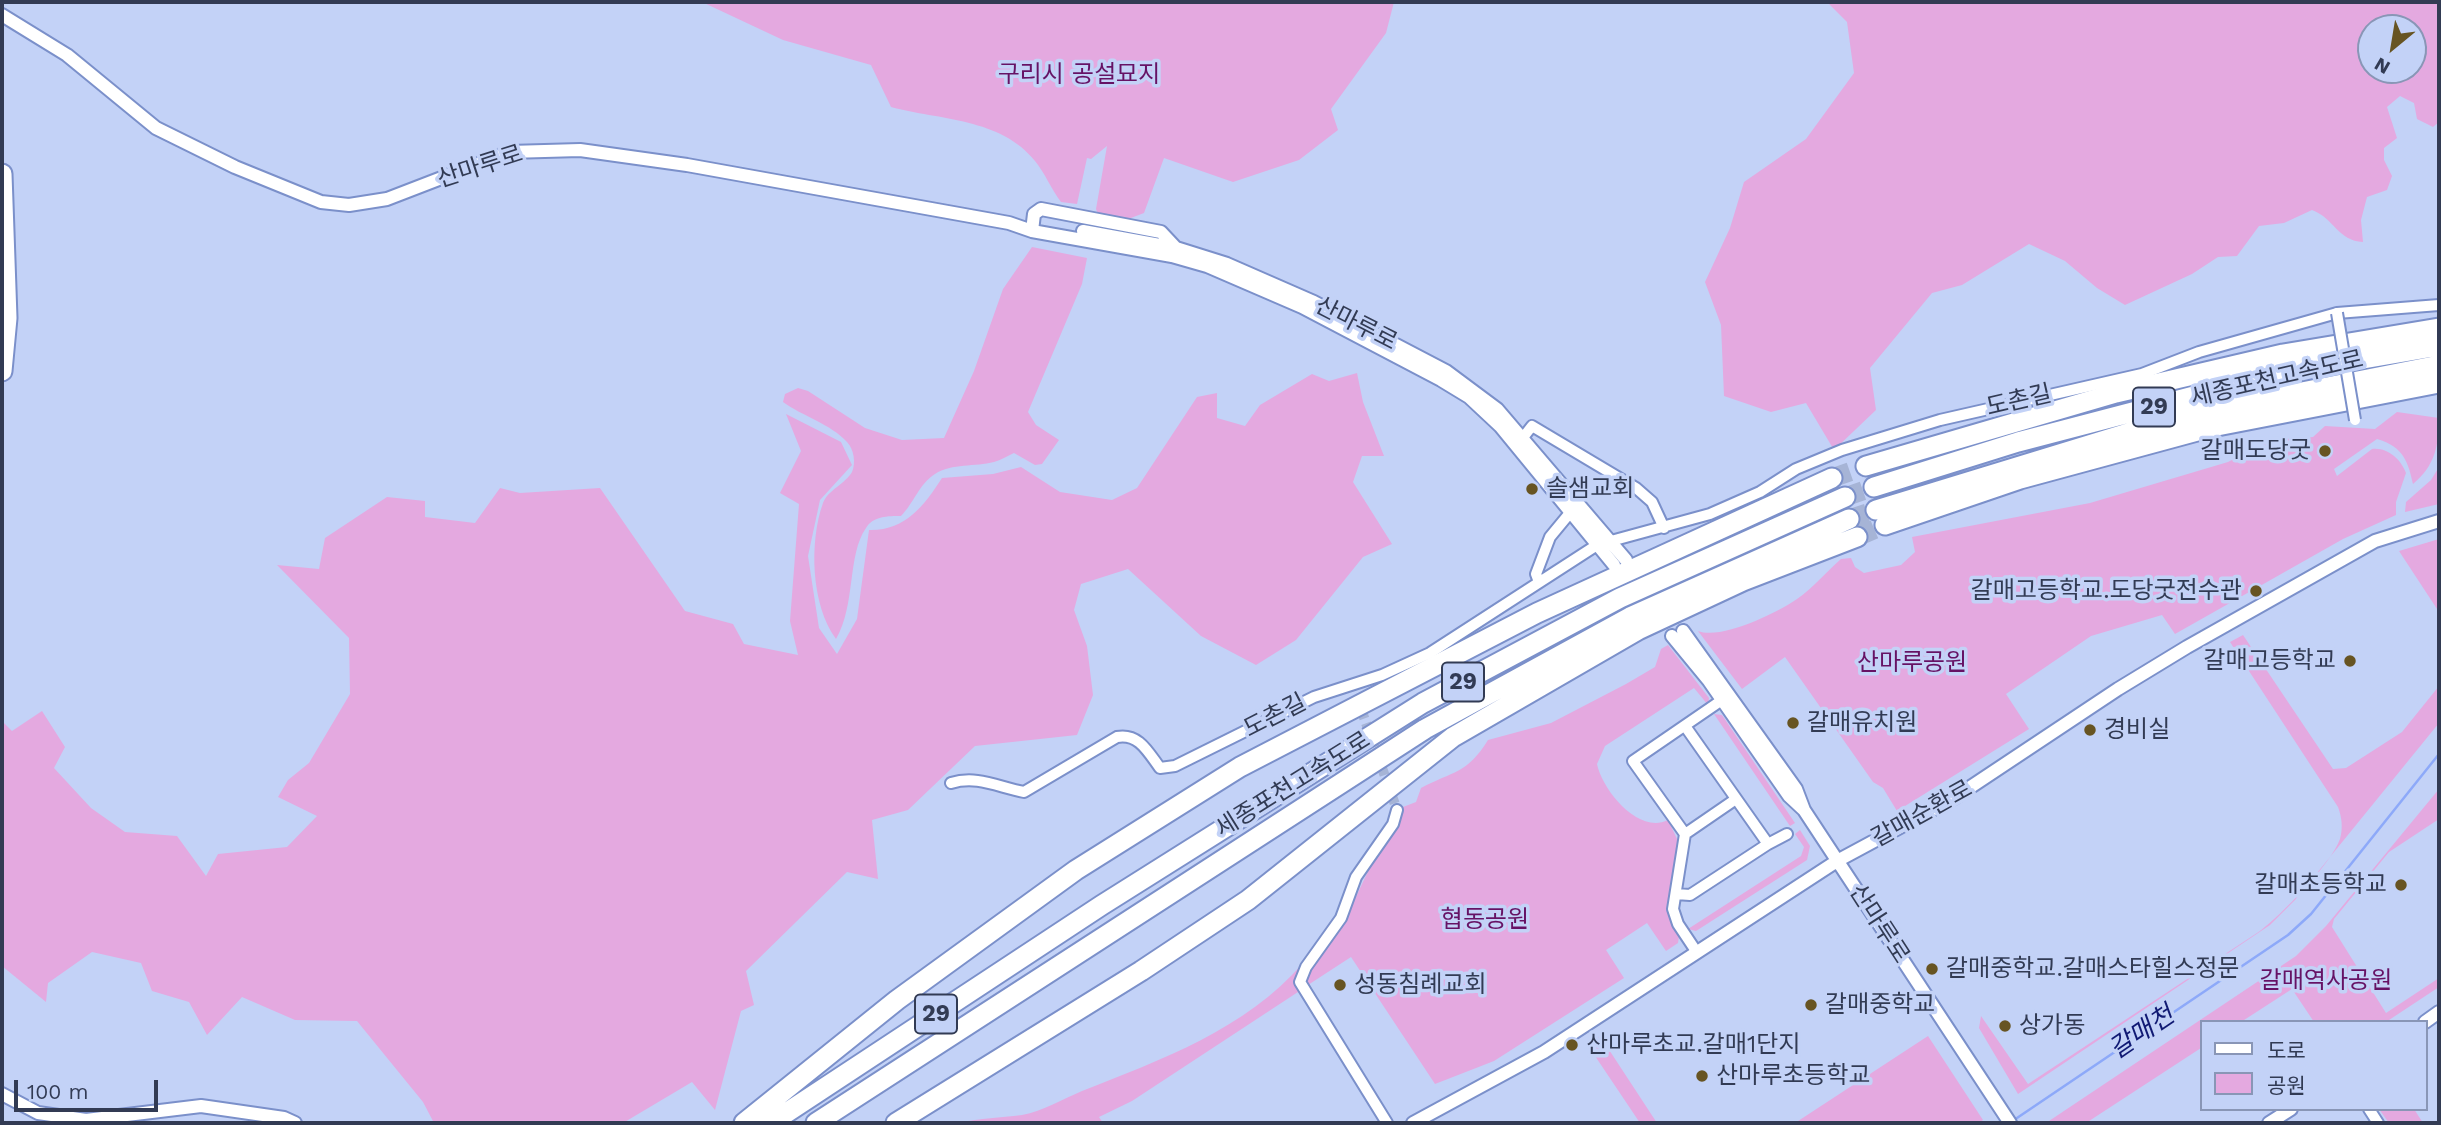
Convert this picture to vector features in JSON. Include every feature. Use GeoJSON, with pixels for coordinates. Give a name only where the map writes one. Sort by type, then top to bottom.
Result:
{"type":"FeatureCollection","features":[{"type":"Feature","properties":{"kind":"highway"},"geometry":{"type":"LineString","coordinates":[[2,174],[7,318],[2,371]]}},
{"type":"Feature","properties":{"kind":"highway"},"geometry":{"type":"LineString","coordinates":[[1866,466],[2116,393],[2283,355],[2439,328]]}},
{"type":"Feature","properties":{"kind":"highway","name":"세종포천고속도로"},"geometry":{"type":"LineString","coordinates":[[1874,487],[2018,442],[2282,373],[2439,346]]}},
{"type":"Feature","properties":{"kind":"highway","name":"세종포천고속도로"},"geometry":{"type":"LineString","coordinates":[[2439,365],[2190,414],[1880,517],[2212,427],[2439,383]]}},
{"type":"Feature","properties":{"kind":"highway"},"geometry":{"type":"LineString","coordinates":[[744,1123],[897,1000],[1065,878],[1240,767],[1536,613],[1832,478]]}},
{"type":"Feature","properties":{"kind":"highway","name":"세종포천고속도로"},"geometry":{"type":"LineString","coordinates":[[771,1123],[1102,905],[1423,703],[1620,598],[1844,497]]}},
{"type":"Feature","properties":{"kind":"highway","name":"세종포천고속도로"},"geometry":{"type":"LineString","coordinates":[[816,1123],[1425,729],[1630,617],[1853,528],[1638,630],[1453,737],[1248,900],[1141,971],[896,1123]]}},
{"type":"Feature","properties":{"kind":"street","name":"산마루로"},"geometry":{"type":"LineString","coordinates":[[2,15],[56,47],[156,128],[235,167],[321,202],[349,205],[387,199],[509,152],[580,150],[687,165],[1009,223],[1176,248],[1227,264],[1314,302],[1446,371],[1497,409],[1520,442],[1575,507],[1611,541],[1620,562],[1597,544],[1575,507]]}},
{"type":"Feature","properties":{"kind":"street","name":"산마루로"},"geometry":{"type":"LineString","coordinates":[[1033,226],[1207,266],[1302,307],[1469,397],[1520,442]]}},
{"type":"Feature","properties":{"kind":"street","name":"도촌길"},"geometry":{"type":"LineString","coordinates":[[1611,541],[1710,514],[1760,492],[1796,469],[1842,450],[1941,420],[2142,374],[2199,352],[2337,313],[2439,305]]}},
{"type":"Feature","properties":{"kind":"street"},"geometry":{"type":"LineString","coordinates":[[2337,313],[2355,419]]}},
{"type":"Feature","properties":{"kind":"street"},"geometry":{"type":"LineString","coordinates":[[1520,442],[1532,426],[1614,474],[1652,502],[1664,528]]}},
{"type":"Feature","properties":{"kind":"street"},"geometry":{"type":"LineString","coordinates":[[1539,582],[1536,574],[1550,537],[1575,507]]}},
{"type":"Feature","properties":{"kind":"street","name":"갈매순환로"},"geometry":{"type":"LineString","coordinates":[[1413,1123],[1544,1052],[1837,861],[1954,798],[2118,689],[2350,555],[2403,531],[2439,521]]}},
{"type":"Feature","properties":{"kind":"street","name":"도촌길"},"geometry":{"type":"LineString","coordinates":[[951,783],[966,779],[982,780],[1024,792],[1117,737],[1125,735],[1136,738],[1160,768],[1165,769],[1314,697],[1354,690],[1430,653],[1597,544]]}},
{"type":"Feature","properties":{"kind":"street","name":"산마루로"},"geometry":{"type":"LineString","coordinates":[[1804,810],[1788,796],[1678,634],[1796,789],[1804,810],[2010,1123]]}},
{"type":"Feature","properties":{"kind":"street"},"geometry":{"type":"LineString","coordinates":[[1696,951],[1674,916],[1685,834],[1633,761],[1722,700]]}},
{"type":"Feature","properties":{"kind":"street"},"geometry":{"type":"LineString","coordinates":[[1685,726],[1768,844]]}},
{"type":"Feature","properties":{"kind":"street"},"geometry":{"type":"LineString","coordinates":[[1685,834],[1737,799]]}},
{"type":"Feature","properties":{"kind":"street"},"geometry":{"type":"LineString","coordinates":[[1387,1123],[1300,982],[1306,967],[1341,918],[1356,877],[1393,824],[1397,810]]}},
{"type":"Feature","properties":{"kind":"street"},"geometry":{"type":"LineString","coordinates":[[1676,894],[1690,895],[1787,834]]}},
{"type":"Feature","properties":{"kind":"street"},"geometry":{"type":"LineString","coordinates":[[2,1094],[38,1113],[86,1121],[201,1106],[284,1118],[295,1123]]}},
{"type":"Feature","properties":{"kind":"street"},"geometry":{"type":"LineString","coordinates":[[2269,1123],[2288,1111]]}},
{"type":"Feature","properties":{"kind":"green space","name":"구리시 공설묘지"},"geometry":{"type":"Polygon","coordinates":[[[702,2],[1394,2],[1386,33],[1331,109],[1338,130],[1299,160],[1233,182],[1164,158],[1144,213],[1123,221],[1098,214],[1096,209],[1107,146],[1091,159],[1087,158],[1077,204],[1061,202],[1035,161],[1005,136],[968,123],[891,107],[871,65],[783,40],[702,2]]]}},
{"type":"Feature","properties":{"kind":"green space"},"geometry":{"type":"Polygon","coordinates":[[[1827,2],[2439,2],[2439,122],[2433,127],[2417,119],[2414,103],[2400,96],[2387,107],[2397,138],[2384,148],[2384,160],[2392,176],[2387,190],[2367,197],[2361,220],[2363,242],[2348,238],[2326,218],[2312,210],[2284,223],[2259,226],[2237,256],[2218,257],[2192,274],[2125,305],[2097,288],[2065,261],[2029,244],[1962,285],[1932,293],[1870,368],[1876,410],[1834,450],[1806,403],[1771,412],[1724,396],[1721,325],[1705,282],[1730,228],[1744,182],[1806,139],[1854,73],[1847,22],[1827,2]]]}},
{"type":"Feature","properties":{"kind":"green space"},"geometry":{"type":"Polygon","coordinates":[[[1032,247],[1087,258],[1082,284],[1028,412],[1036,425],[1059,440],[1042,464],[1035,465],[1014,453],[994,462],[956,467],[935,474],[925,483],[901,516],[881,518],[869,524],[856,552],[846,611],[836,639],[821,609],[814,554],[823,503],[852,472],[854,456],[849,445],[840,436],[783,402],[785,394],[798,388],[808,391],[865,428],[902,440],[944,438],[974,371],[1003,289],[1032,247]]]}},
{"type":"Feature","properties":{"kind":"green space"},"geometry":{"type":"Polygon","coordinates":[[[1357,373],[1363,402],[1384,456],[1362,456],[1353,482],[1392,544],[1363,557],[1296,640],[1256,665],[1201,636],[1128,569],[1081,584],[1074,610],[1087,646],[1093,695],[1077,735],[975,746],[908,810],[872,820],[878,879],[847,872],[746,971],[754,1005],[741,1011],[715,1110],[692,1082],[623,1123],[434,1123],[423,1102],[357,1021],[295,1020],[242,997],[207,1035],[189,1002],[152,991],[141,963],[92,952],[48,983],[46,1002],[2,966],[2,721],[12,731],[42,711],[65,747],[54,768],[91,808],[125,832],[177,836],[206,876],[218,854],[287,847],[317,816],[278,797],[288,780],[309,763],[350,694],[349,638],[277,565],[319,569],[325,538],[387,497],[425,501],[425,517],[475,523],[500,488],[520,493],[600,488],[685,611],[733,624],[744,644],[798,655],[790,621],[799,504],[780,493],[801,451],[786,414],[841,442],[852,465],[820,500],[808,556],[819,628],[837,654],[857,619],[869,530],[893,526],[912,515],[942,478],[993,474],[1021,467],[1060,492],[1112,500],[1137,488],[1197,397],[1217,393],[1217,418],[1245,426],[1260,405],[1312,374],[1329,381],[1357,373]]]}},
{"type":"Feature","properties":{"kind":"green space","name":"산마루공원"},"geometry":{"type":"Polygon","coordinates":[[[2397,412],[2439,418],[2438,437],[2431,462],[2413,484],[2409,469],[2399,451],[2377,439],[2334,469],[2337,476],[2372,449],[2393,455],[2406,473],[2396,502],[2396,515],[2343,539],[2175,634],[2162,615],[2091,636],[2006,694],[2029,729],[1897,811],[1883,788],[1873,782],[1785,657],[1742,689],[1698,631],[1708,633],[1734,629],[1775,612],[1803,595],[1841,559],[1851,558],[1855,567],[1864,573],[1901,565],[1915,552],[1912,537],[2090,503],[2228,462],[2271,440],[2313,437],[2325,426],[2375,429],[2397,412]]]}},
{"type":"Feature","properties":{"kind":"green space"},"geometry":{"type":"Polygon","coordinates":[[[2439,467],[2439,504],[2405,512],[2406,502],[2431,480],[2439,467]]]}},
{"type":"Feature","properties":{"kind":"green space"},"geometry":{"type":"Polygon","coordinates":[[[2439,539],[2439,612],[2399,551],[2439,539]]]}},
{"type":"Feature","properties":{"kind":"green space"},"geometry":{"type":"Polygon","coordinates":[[[2243,635],[2333,769],[2346,768],[2402,732],[2439,686],[2439,723],[2329,858],[2341,835],[2342,823],[2338,807],[2230,642],[2243,635]]]}},
{"type":"Feature","properties":{"kind":"green space","name":"협동공원"},"geometry":{"type":"Polygon","coordinates":[[[1668,645],[1709,698],[1708,705],[1694,688],[1605,746],[1597,764],[1606,785],[1623,807],[1645,821],[1657,823],[1668,820],[1679,843],[1670,902],[1671,914],[1679,936],[1678,943],[1666,951],[1647,923],[1606,950],[1624,978],[1494,1061],[1435,1084],[1351,957],[1308,985],[1307,974],[1346,918],[1370,867],[1399,826],[1403,807],[1416,802],[1421,788],[1466,766],[1488,740],[1551,723],[1626,684],[1655,667],[1661,649],[1668,645]]]}},
{"type":"Feature","properties":{"kind":"green space"},"geometry":{"type":"Polygon","coordinates":[[[1714,714],[1722,715],[1795,823],[1790,826],[1714,714]]]}},
{"type":"Feature","properties":{"kind":"green space","name":"갈매역사공원"},"geometry":{"type":"Polygon","coordinates":[[[2439,789],[2439,819],[2389,852],[2334,919],[2332,927],[2386,1013],[2439,978],[2439,987],[2389,1020],[2313,1020],[2292,989],[2244,1020],[2200,1020],[2296,956],[2326,926],[2439,789]]]}},
{"type":"Feature","properties":{"kind":"green space"},"geometry":{"type":"Polygon","coordinates":[[[1800,830],[1810,846],[1807,860],[1696,931],[1688,929],[1801,856],[1804,847],[1795,834],[1800,830]]]}},
{"type":"Feature","properties":{"kind":"green space"},"geometry":{"type":"Polygon","coordinates":[[[2304,889],[2270,925],[2018,1094],[1979,1028],[1981,1016],[2028,1084],[2260,931],[2304,889]]]}},
{"type":"Feature","properties":{"kind":"green space"},"geometry":{"type":"Polygon","coordinates":[[[1303,963],[1296,977],[1298,992],[1132,1101],[1099,1117],[1103,1123],[958,1123],[1038,1111],[1172,1054],[1229,1024],[1256,1006],[1303,963]]]}},
{"type":"Feature","properties":{"kind":"green space","name":"갈매역사공원"},"geometry":{"type":"Polygon","coordinates":[[[2200,1020],[2200,1049],[2086,1123],[2046,1123],[2200,1020]]]}},
{"type":"Feature","properties":{"kind":"green space"},"geometry":{"type":"Polygon","coordinates":[[[1600,1036],[1657,1123],[1640,1123],[1587,1044],[1600,1036]]]}},
{"type":"Feature","properties":{"kind":"green space"},"geometry":{"type":"Polygon","coordinates":[[[1928,1036],[1983,1120],[1979,1123],[1795,1123],[1928,1036]]]}},
{"type":"Feature","properties":{"kind":"green space"},"geometry":{"type":"Polygon","coordinates":[[[2380,1111],[2415,1111],[2423,1123],[2389,1123],[2380,1111]]]}},
{"type":"Feature","properties":{"kind":"waterway","name":"갈매천"},"geometry":{"type":"LineString","coordinates":[[2014,1120],[2288,935],[2311,914],[2439,754]]}},
{"type":"Feature","properties":{"kind":"tunnel"},"geometry":{"type":"LineString","coordinates":[[1832,478],[1866,466]]}},
{"type":"Feature","properties":{"kind":"tunnel"},"geometry":{"type":"LineString","coordinates":[[1845,497],[1874,487]]}},
{"type":"Feature","properties":{"kind":"tunnel"},"geometry":{"type":"LineString","coordinates":[[1849,519],[1876,510]]}},
{"type":"Feature","properties":{"kind":"tunnel"},"geometry":{"type":"LineString","coordinates":[[1857,537],[1885,525]]}},
{"type":"Feature","properties":{"kind":"tunnel"},"geometry":{"type":"LineString","coordinates":[[1356,695],[1397,810]]}},
{"type":"Feature","properties":{"kind":"place","name":"갈매도당굿"},"geometry":{"type":"Point","coordinates":[2325,451]}},
{"type":"Feature","properties":{"kind":"place","name":"솔샘교회"},"geometry":{"type":"Point","coordinates":[1532,489]}},
{"type":"Feature","properties":{"kind":"place","name":"갈매고등학교.도당굿전수관"},"geometry":{"type":"Point","coordinates":[2256,591]}},
{"type":"Feature","properties":{"kind":"place","name":"갈매고등학교"},"geometry":{"type":"Point","coordinates":[2350,661]}},
{"type":"Feature","properties":{"kind":"place","name":"갈매유치원"},"geometry":{"type":"Point","coordinates":[1793,723]}},
{"type":"Feature","properties":{"kind":"place","name":"경비실"},"geometry":{"type":"Point","coordinates":[2090,730]}},
{"type":"Feature","properties":{"kind":"place","name":"갈매초등학교"},"geometry":{"type":"Point","coordinates":[2401,885]}},
{"type":"Feature","properties":{"kind":"place","name":"갈매중학교.갈매스타힐스정문"},"geometry":{"type":"Point","coordinates":[1932,969]}},
{"type":"Feature","properties":{"kind":"place","name":"성동침례교회"},"geometry":{"type":"Point","coordinates":[1340,985]}},
{"type":"Feature","properties":{"kind":"place","name":"갈매중학교"},"geometry":{"type":"Point","coordinates":[1811,1005]}},
{"type":"Feature","properties":{"kind":"place","name":"상가동"},"geometry":{"type":"Point","coordinates":[2005,1026]}},
{"type":"Feature","properties":{"kind":"place","name":"산마루초교.갈매1단지"},"geometry":{"type":"Point","coordinates":[1572,1045]}},
{"type":"Feature","properties":{"kind":"place","name":"산마루초등학교"},"geometry":{"type":"Point","coordinates":[1702,1076]}}]}
